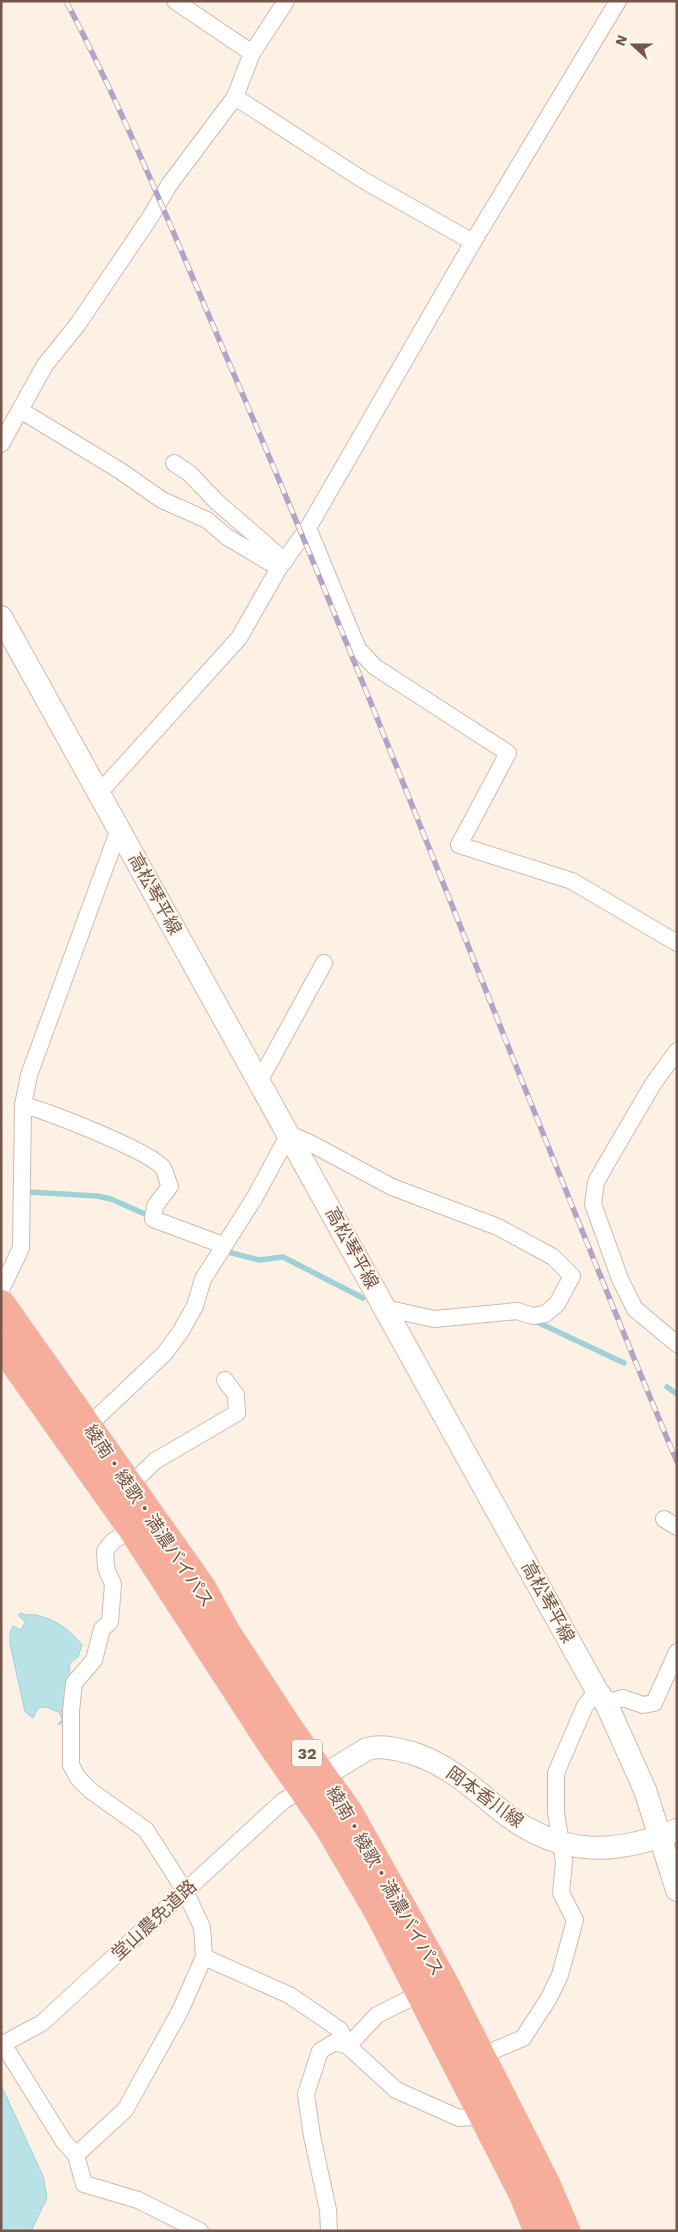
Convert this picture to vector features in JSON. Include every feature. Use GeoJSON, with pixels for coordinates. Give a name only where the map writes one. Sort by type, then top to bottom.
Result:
{"type":"FeatureCollection","features":[{"type":"Feature","properties":{"kind":"highway","name":"綾南・綾歌・満濃バイパス"},"geometry":{"type":"LineString","coordinates":[[1,1304],[131,1484],[202,1588],[313,1782],[328,1826],[378,1912],[523,2194],[538,2231]]}},
{"type":"Feature","properties":{"kind":"highway","name":"綾南・綾歌・満濃バイパス"},"geometry":{"type":"LineString","coordinates":[[1,1344],[313,1782],[349,1812],[443,1981],[546,2184],[566,2231]]}},
{"type":"Feature","properties":{"kind":"main road","name":"高松琴平線"},"geometry":{"type":"LineString","coordinates":[[1,617],[602,1697],[645,1790],[668,1834],[677,1890]]}},
{"type":"Feature","properties":{"kind":"main road","name":"岡本香川線"},"geometry":{"type":"LineString","coordinates":[[313,1782],[367,1749],[376,1746],[398,1749],[418,1755],[449,1769],[522,1826],[562,1843],[586,1848],[619,1848],[668,1834]]}},
{"type":"Feature","properties":{"kind":"street"},"geometry":{"type":"LineString","coordinates":[[175,1],[252,53]]}},
{"type":"Feature","properties":{"kind":"street"},"geometry":{"type":"LineString","coordinates":[[1,444],[54,352],[64,343],[78,324],[152,216],[169,185],[235,97],[252,53],[286,1]]}},
{"type":"Feature","properties":{"kind":"street"},"geometry":{"type":"LineString","coordinates":[[99,793],[239,638],[282,564],[308,528],[473,242],[618,1]]}},
{"type":"Feature","properties":{"kind":"street"},"geometry":{"type":"LineString","coordinates":[[235,97],[363,180],[473,242]]}},
{"type":"Feature","properties":{"kind":"street"},"geometry":{"type":"LineString","coordinates":[[20,410],[119,470],[162,500],[207,520],[227,537],[282,564]]}},
{"type":"Feature","properties":{"kind":"street"},"geometry":{"type":"LineString","coordinates":[[174,463],[189,473],[282,564]]}},
{"type":"Feature","properties":{"kind":"street"},"geometry":{"type":"LineString","coordinates":[[308,528],[358,649],[376,667],[508,753],[458,844],[572,881],[677,943]]}},
{"type":"Feature","properties":{"kind":"street"},"geometry":{"type":"LineString","coordinates":[[1,1290],[20,1248],[23,1105],[29,1075],[119,829]]}},
{"type":"Feature","properties":{"kind":"street"},"geometry":{"type":"LineString","coordinates":[[260,1080],[324,963]]}},
{"type":"Feature","properties":{"kind":"street"},"geometry":{"type":"LineString","coordinates":[[677,1051],[653,1084],[604,1166],[596,1182],[593,1204],[620,1279],[635,1309],[677,1344]]}},
{"type":"Feature","properties":{"kind":"street"},"geometry":{"type":"LineString","coordinates":[[23,1105],[47,1111],[141,1152],[162,1168],[170,1186],[156,1206],[153,1219],[223,1245]]}},
{"type":"Feature","properties":{"kind":"street"},"geometry":{"type":"LineString","coordinates":[[88,1426],[166,1353],[195,1306],[203,1279],[255,1197],[289,1134],[308,1142],[392,1187],[498,1228],[553,1257],[572,1276],[557,1304],[545,1314],[533,1316],[517,1311],[490,1312],[434,1319],[385,1308]]}},
{"type":"Feature","properties":{"kind":"street"},"geometry":{"type":"LineString","coordinates":[[76,2155],[125,2110],[180,2011],[204,1957],[202,1927],[185,1891],[146,1830],[92,1791],[78,1778],[71,1764],[71,1711],[74,1683],[94,1660],[102,1629],[110,1622],[113,1584],[106,1568],[105,1551],[113,1541],[132,1529],[131,1484],[155,1460],[238,1413],[236,1395],[225,1380]]}},
{"type":"Feature","properties":{"kind":"street"},"geometry":{"type":"LineString","coordinates":[[481,2056],[523,2038],[549,1998],[560,1975],[575,1920],[562,1893],[564,1862],[556,1813],[556,1773],[585,1706],[602,1697],[623,1698],[642,1705],[654,1703],[677,1652]]}},
{"type":"Feature","properties":{"kind":"street","name":"堂山農免道路"},"geometry":{"type":"LineString","coordinates":[[2,2044],[42,2023],[284,1801],[313,1782]]}},
{"type":"Feature","properties":{"kind":"street"},"geometry":{"type":"LineString","coordinates":[[204,1957],[289,1995],[340,2030],[348,2046],[396,2090],[459,2118],[483,2116]]}},
{"type":"Feature","properties":{"kind":"street"},"geometry":{"type":"LineString","coordinates":[[348,2046],[377,2015],[420,1994]]}},
{"type":"Feature","properties":{"kind":"street"},"geometry":{"type":"LineString","coordinates":[[330,2231],[328,2210],[312,2136],[306,2094],[320,2051],[335,2042],[348,2046]]}},
{"type":"Feature","properties":{"kind":"street"},"geometry":{"type":"LineString","coordinates":[[2,2044],[64,2142],[76,2155],[84,2184],[138,2200],[200,2231]]}},
{"type":"Feature","properties":{"kind":"water"},"geometry":{"type":"Polygon","coordinates":[[[21,1613],[36,1615],[56,1622],[82,1645],[78,1657],[70,1663],[69,1674],[73,1676],[65,1721],[58,1725],[62,1719],[59,1712],[46,1707],[38,1708],[33,1718],[25,1712],[10,1644],[10,1633],[13,1626],[21,1630],[25,1622],[18,1615],[21,1613]]]}},
{"type":"Feature","properties":{"kind":"water"},"geometry":{"type":"Polygon","coordinates":[[[1,2085],[43,2176],[47,2198],[31,2231],[1,2231],[1,2085]]]}},
{"type":"Feature","properties":{"kind":"waterway"},"geometry":{"type":"LineString","coordinates":[[28,1192],[97,1196],[111,1199],[145,1214]]}},
{"type":"Feature","properties":{"kind":"waterway"},"geometry":{"type":"LineString","coordinates":[[228,1252],[259,1260],[283,1257],[363,1298]]}},
{"type":"Feature","properties":{"kind":"waterway"},"geometry":{"type":"LineString","coordinates":[[535,1321],[624,1363]]}},
{"type":"Feature","properties":{"kind":"waterway"},"geometry":{"type":"LineString","coordinates":[[667,1387],[677,1394]]}},
{"type":"Feature","properties":{"kind":"railway"},"geometry":{"type":"LineString","coordinates":[[66,1],[133,141],[293,513],[677,1462]]}}]}
